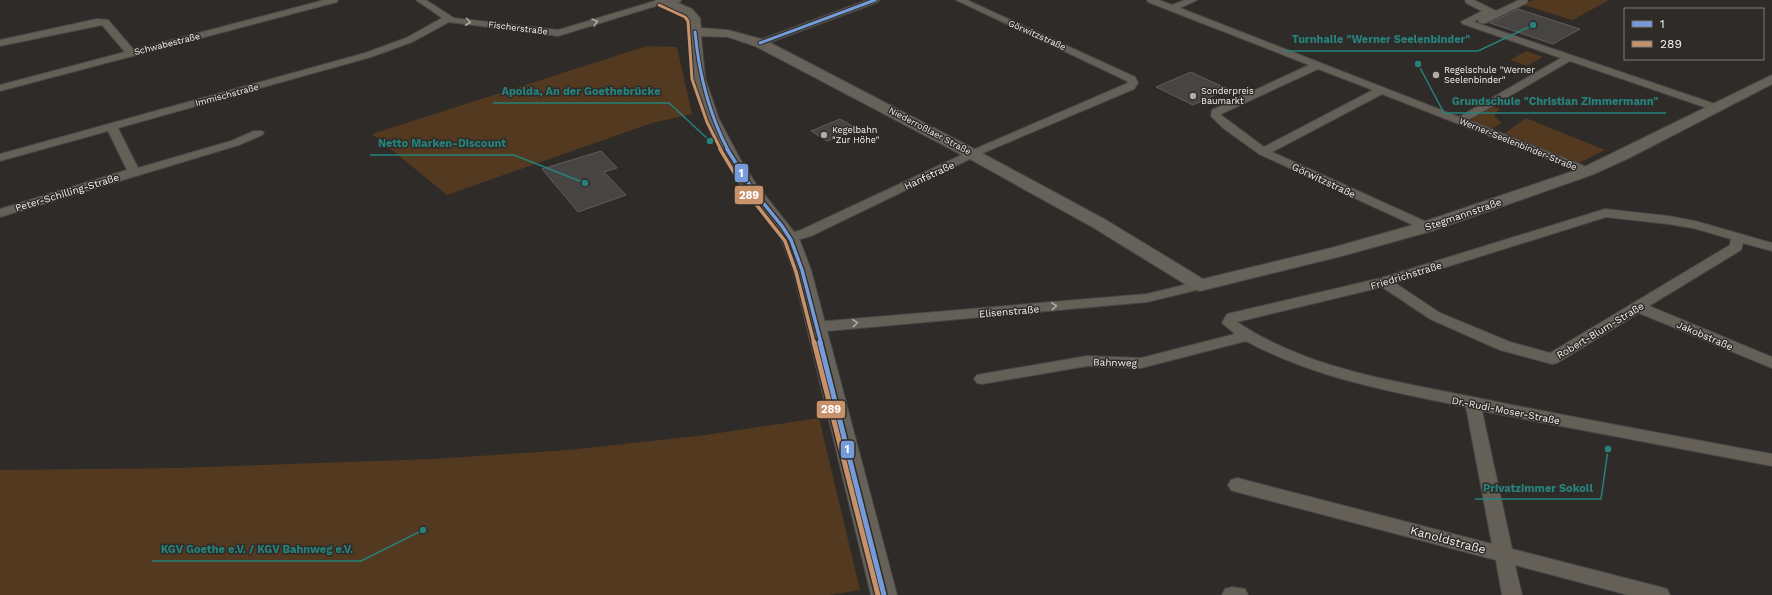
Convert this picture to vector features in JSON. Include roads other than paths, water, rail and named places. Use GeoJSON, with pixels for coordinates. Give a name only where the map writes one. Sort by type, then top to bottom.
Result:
{"type":"FeatureCollection","features":[{"type":"Feature","properties":{"kind":"main road"},"geometry":{"type":"LineString","coordinates":[[668,1],[693,15],[695,21],[700,83],[712,119],[721,140],[749,186],[790,238],[802,270],[884,595]]}},
{"type":"Feature","properties":{"kind":"main road","name":"Niederroßlaer Straße"},"geometry":{"type":"LineString","coordinates":[[695,32],[716,31],[733,33],[760,43],[972,154],[1100,224],[1200,285]]}},
{"type":"Feature","properties":{"kind":"main road","name":"Stegmannstraße"},"geometry":{"type":"LineString","coordinates":[[1200,285],[1336,252],[1426,227],[1588,171],[1623,155],[1714,107],[1772,79]]}},
{"type":"Feature","properties":{"kind":"street","name":"Schwabestraße"},"geometry":{"type":"LineString","coordinates":[[0,88],[334,0]]}},
{"type":"Feature","properties":{"kind":"street","name":"Fischerstraße"},"geometry":{"type":"LineString","coordinates":[[420,0],[449,18],[558,32],[668,1]]}},
{"type":"Feature","properties":{"kind":"street"},"geometry":{"type":"LineString","coordinates":[[760,43],[875,0]]}},
{"type":"Feature","properties":{"kind":"street","name":"Görwitzstraße"},"geometry":{"type":"LineString","coordinates":[[960,0],[1131,79],[1133,83]]}},
{"type":"Feature","properties":{"kind":"street","name":"Werner-Seelenbinder-Straße"},"geometry":{"type":"LineString","coordinates":[[1151,0],[1588,171]]}},
{"type":"Feature","properties":{"kind":"street"},"geometry":{"type":"LineString","coordinates":[[1173,8],[1193,0]]}},
{"type":"Feature","properties":{"kind":"street"},"geometry":{"type":"LineString","coordinates":[[1524,0],[1466,22],[1714,107]]}},
{"type":"Feature","properties":{"kind":"street"},"geometry":{"type":"LineString","coordinates":[[1468,1],[1492,12]]}},
{"type":"Feature","properties":{"kind":"street"},"geometry":{"type":"LineString","coordinates":[[1492,12],[1482,21],[1555,45]]}},
{"type":"Feature","properties":{"kind":"street","name":"Immischstraße"},"geometry":{"type":"LineString","coordinates":[[0,158],[368,55],[409,40],[449,18]]}},
{"type":"Feature","properties":{"kind":"street"},"geometry":{"type":"LineString","coordinates":[[0,43],[97,22],[105,22],[131,53]]}},
{"type":"Feature","properties":{"kind":"street"},"geometry":{"type":"LineString","coordinates":[[1459,120],[1568,58]]}},
{"type":"Feature","properties":{"kind":"street","name":"Görwitzstraße"},"geometry":{"type":"LineString","coordinates":[[1318,65],[1216,112],[1216,116],[1227,126],[1263,152],[1426,227]]}},
{"type":"Feature","properties":{"kind":"street","name":"Hanfstraße"},"geometry":{"type":"LineString","coordinates":[[790,238],[806,233],[972,154],[1130,87],[1133,83]]}},
{"type":"Feature","properties":{"kind":"street"},"geometry":{"type":"LineString","coordinates":[[1263,152],[1381,90]]}},
{"type":"Feature","properties":{"kind":"street","name":"Peter-Schilling-Straße"},"geometry":{"type":"LineString","coordinates":[[111,126],[134,172]]}},
{"type":"Feature","properties":{"kind":"street","name":"Peter-Schilling-Straße"},"geometry":{"type":"LineString","coordinates":[[0,212],[235,143],[258,133]]}},
{"type":"Feature","properties":{"kind":"street","name":"Friedrichstraße"},"geometry":{"type":"LineString","coordinates":[[1247,336],[1229,323],[1232,317],[1384,282],[1604,213],[1668,220],[1695,225],[1738,237]]}},
{"type":"Feature","properties":{"kind":"street"},"geometry":{"type":"LineString","coordinates":[[1738,237],[1772,247]]}},
{"type":"Feature","properties":{"kind":"street","name":"Robert-Blum-Straße"},"geometry":{"type":"LineString","coordinates":[[1384,282],[1435,316],[1506,346],[1552,359],[1736,247],[1738,237]]}},
{"type":"Feature","properties":{"kind":"street","name":"Elisenstraße"},"geometry":{"type":"LineString","coordinates":[[817,333],[1147,298],[1200,285]]}},
{"type":"Feature","properties":{"kind":"street","name":"Jakobstraße"},"geometry":{"type":"LineString","coordinates":[[1638,307],[1772,363]]}},
{"type":"Feature","properties":{"kind":"street","name":"Bahnweg"},"geometry":{"type":"LineString","coordinates":[[982,379],[1087,361],[1141,363],[1247,336]]}},
{"type":"Feature","properties":{"kind":"street","name":"Dr.-Rudi-Moser-Straße"},"geometry":{"type":"LineString","coordinates":[[1247,336],[1289,357],[1327,370],[1385,385],[1473,404],[1772,460]]}},
{"type":"Feature","properties":{"kind":"street"},"geometry":{"type":"LineString","coordinates":[[1473,404],[1512,595]]}},
{"type":"Feature","properties":{"kind":"street","name":"Kanoldstraße"},"geometry":{"type":"LineString","coordinates":[[1236,485],[1660,595]]}},
{"type":"Feature","properties":{"kind":"street"},"geometry":{"type":"LineString","coordinates":[[1232,595],[1238,595]]}},
{"type":"Feature","properties":{"kind":"place","name":"Turnhalle \"Werner Seelenbinder\""},"geometry":{"type":"Point","coordinates":[1533,25]}},
{"type":"Feature","properties":{"kind":"place","name":"Grundschule \"Christian Zimmermann\""},"geometry":{"type":"Point","coordinates":[1418,64]}},
{"type":"Feature","properties":{"kind":"place","name":"Regelschule \"Werner Seelenbinder\""},"geometry":{"type":"Point","coordinates":[1436,75]}},
{"type":"Feature","properties":{"kind":"place","name":"Sonderpreis Baumarkt"},"geometry":{"type":"Point","coordinates":[1193,96]}},
{"type":"Feature","properties":{"kind":"place","name":"Kegelbahn \"Zur Höhe\""},"geometry":{"type":"Point","coordinates":[824,135]}},
{"type":"Feature","properties":{"kind":"place","name":"Apolda, An der Goethebrücke"},"geometry":{"type":"Point","coordinates":[710,141]}},
{"type":"Feature","properties":{"kind":"place","name":"Netto Marken-Discount"},"geometry":{"type":"Point","coordinates":[585,183]}},
{"type":"Feature","properties":{"kind":"place","name":"Privatzimmer Sokoll"},"geometry":{"type":"Point","coordinates":[1608,449]}},
{"type":"Feature","properties":{"kind":"place","name":"KGV Goethe e.V. / KGV Bahnweg e.V."},"geometry":{"type":"Point","coordinates":[423,530]}}]}
